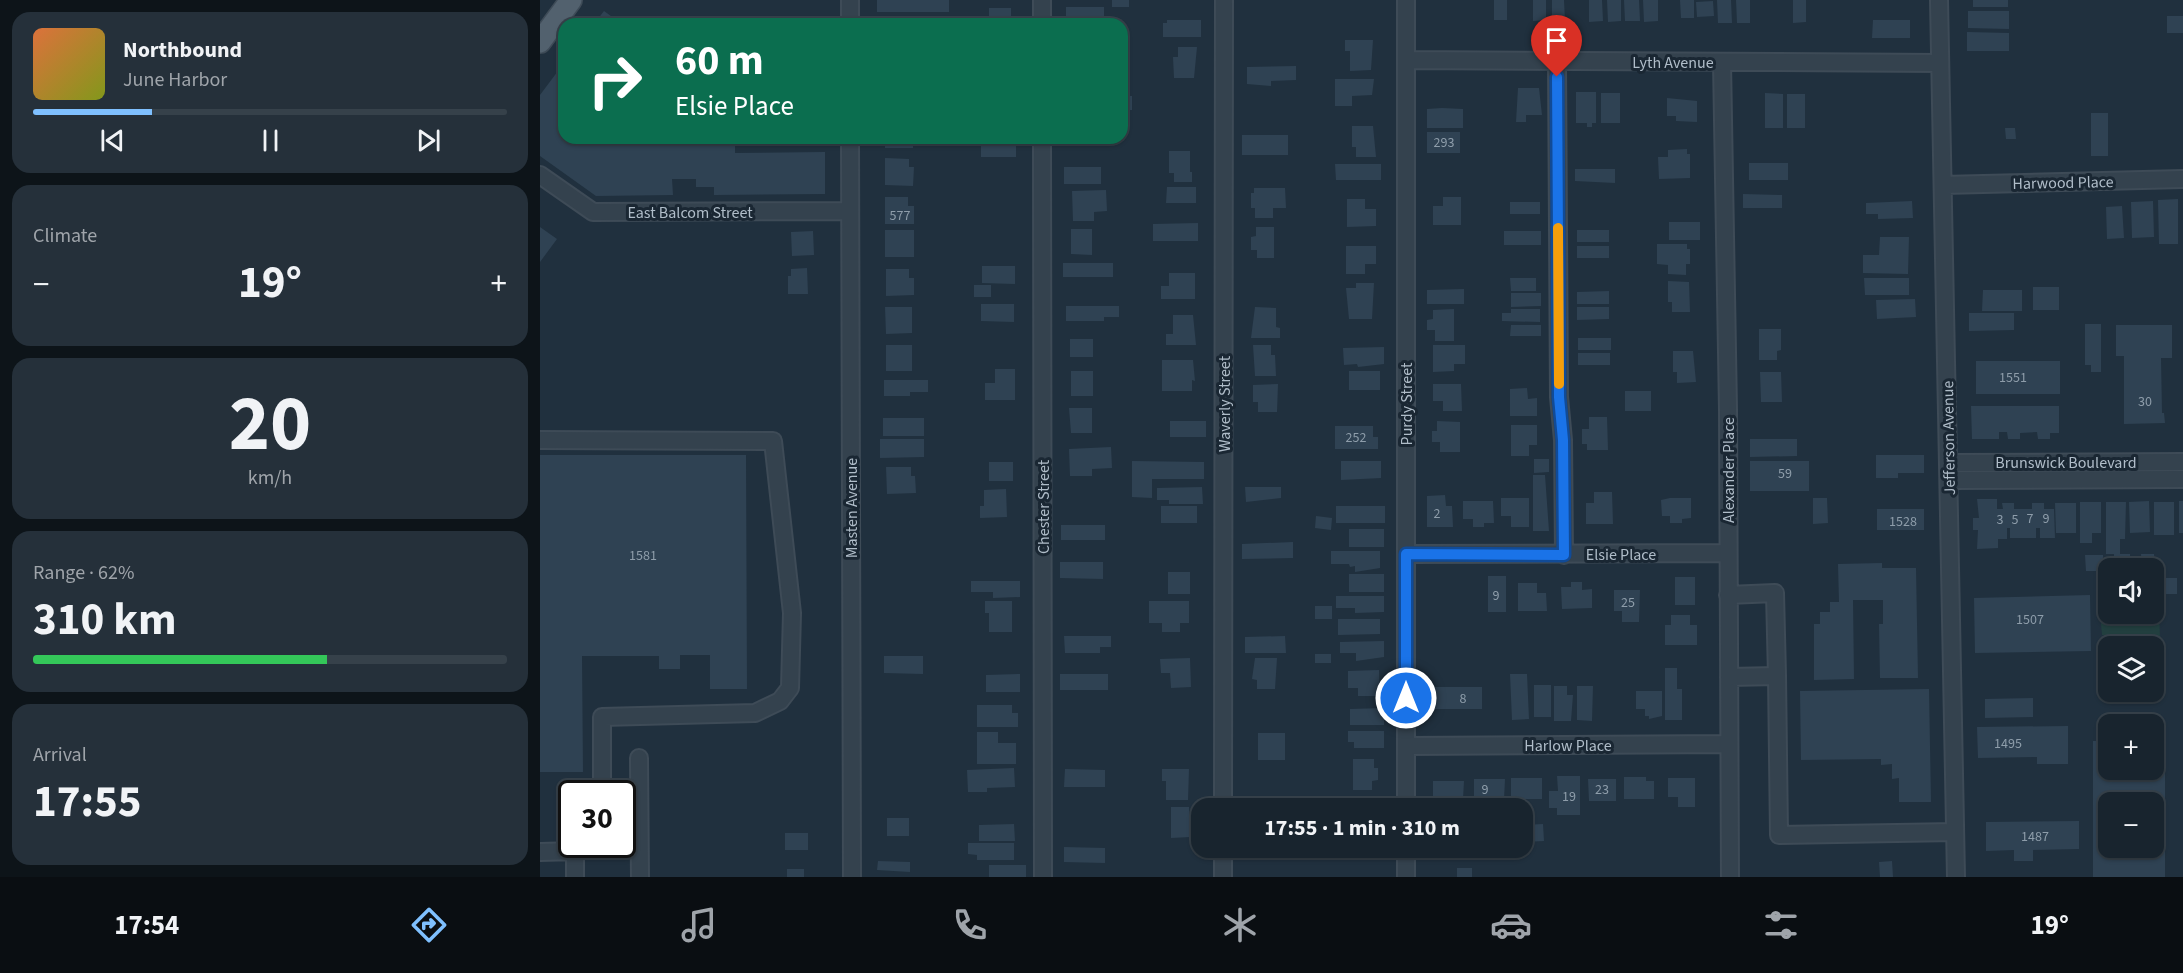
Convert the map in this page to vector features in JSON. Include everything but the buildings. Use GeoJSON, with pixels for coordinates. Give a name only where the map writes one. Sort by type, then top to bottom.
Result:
{"type":"FeatureCollection","features":[{"type":"Feature","properties":{"kind":"main road"},"geometry":{"type":"LineString","coordinates":[[540,42],[571,0]]}},
{"type":"Feature","properties":{"kind":"street"},"geometry":{"type":"LineString","coordinates":[[850,0],[850,18]]}},
{"type":"Feature","properties":{"kind":"street"},"geometry":{"type":"LineString","coordinates":[[1042,0],[1042,18]]}},
{"type":"Feature","properties":{"kind":"street","name":"Waverly Street"},"geometry":{"type":"LineString","coordinates":[[1223,798],[1224,0]]}},
{"type":"Feature","properties":{"kind":"street","name":"Purdy Street"},"geometry":{"type":"LineString","coordinates":[[1406,0],[1406,798]]}},
{"type":"Feature","properties":{"kind":"street","name":"Jefferson Avenue"},"geometry":{"type":"LineString","coordinates":[[1939,0],[1956,877]]}},
{"type":"Feature","properties":{"kind":"street","name":"Lyth Avenue"},"geometry":{"type":"LineString","coordinates":[[1406,60],[1940,63]]}},
{"type":"Feature","properties":{"kind":"street"},"geometry":{"type":"LineString","coordinates":[[1557,61],[1559,397],[1563,440],[1564,555]]}},
{"type":"Feature","properties":{"kind":"street","name":"Alexander Place"},"geometry":{"type":"LineString","coordinates":[[1722,62],[1730,877]]}},
{"type":"Feature","properties":{"kind":"street","name":"Masten Avenue"},"geometry":{"type":"LineString","coordinates":[[850,144],[852,877]]}},
{"type":"Feature","properties":{"kind":"street","name":"Chester Street"},"geometry":{"type":"LineString","coordinates":[[1042,144],[1043,877]]}},
{"type":"Feature","properties":{"kind":"street","name":"East Balcom Street"},"geometry":{"type":"LineString","coordinates":[[540,175],[593,212],[850,211]]}},
{"type":"Feature","properties":{"kind":"street","name":"Harwood Place"},"geometry":{"type":"LineString","coordinates":[[1943,185],[2183,179]]}},
{"type":"Feature","properties":{"kind":"street"},"geometry":{"type":"LineString","coordinates":[[540,441],[773,441],[792,614],[790,688],[780,701],[755,713],[602,717],[602,780]]}},
{"type":"Feature","properties":{"kind":"street","name":"Brunswick Boulevard"},"geometry":{"type":"LineString","coordinates":[[1948,463],[2183,462]]}},
{"type":"Feature","properties":{"kind":"street","name":"Brunswick Boulevard"},"geometry":{"type":"LineString","coordinates":[[1949,480],[2183,478]]}},
{"type":"Feature","properties":{"kind":"street","name":"Elsie Place"},"geometry":{"type":"LineString","coordinates":[[1406,554],[1727,553]]}},
{"type":"Feature","properties":{"kind":"street"},"geometry":{"type":"LineString","coordinates":[[1728,595],[1775,593],[1779,835],[1955,832]]}},
{"type":"Feature","properties":{"kind":"street"},"geometry":{"type":"LineString","coordinates":[[1729,677],[1777,676]]}},
{"type":"Feature","properties":{"kind":"street","name":"Harlow Place"},"geometry":{"type":"LineString","coordinates":[[1406,746],[1729,744]]}},
{"type":"Feature","properties":{"kind":"street"},"geometry":{"type":"LineString","coordinates":[[639,758],[640,877]]}},
{"type":"Feature","properties":{"kind":"street"},"geometry":{"type":"LineString","coordinates":[[540,852],[558,850]]}},
{"type":"Feature","properties":{"kind":"street"},"geometry":{"type":"LineString","coordinates":[[575,877],[580,858]]}},
{"type":"Feature","properties":{"kind":"street"},"geometry":{"type":"LineString","coordinates":[[1223,858],[1223,877]]}},
{"type":"Feature","properties":{"kind":"street"},"geometry":{"type":"LineString","coordinates":[[1406,858],[1406,877]]}},
{"type":"Feature","properties":{"kind":"green space"},"geometry":{"type":"Polygon","coordinates":[[[2101,624],[2160,624],[2160,636],[2102,635],[2101,624]]]}},
{"type":"Feature","properties":{"kind":"slow traffic"},"geometry":{"type":"LineString","coordinates":[[1558,228],[1559,384]]}},
{"type":"Feature","properties":{"kind":"route"},"geometry":{"type":"LineString","coordinates":[[1406,698],[1406,554],[1564,555],[1563,440],[1559,397],[1557,77]]}}]}
